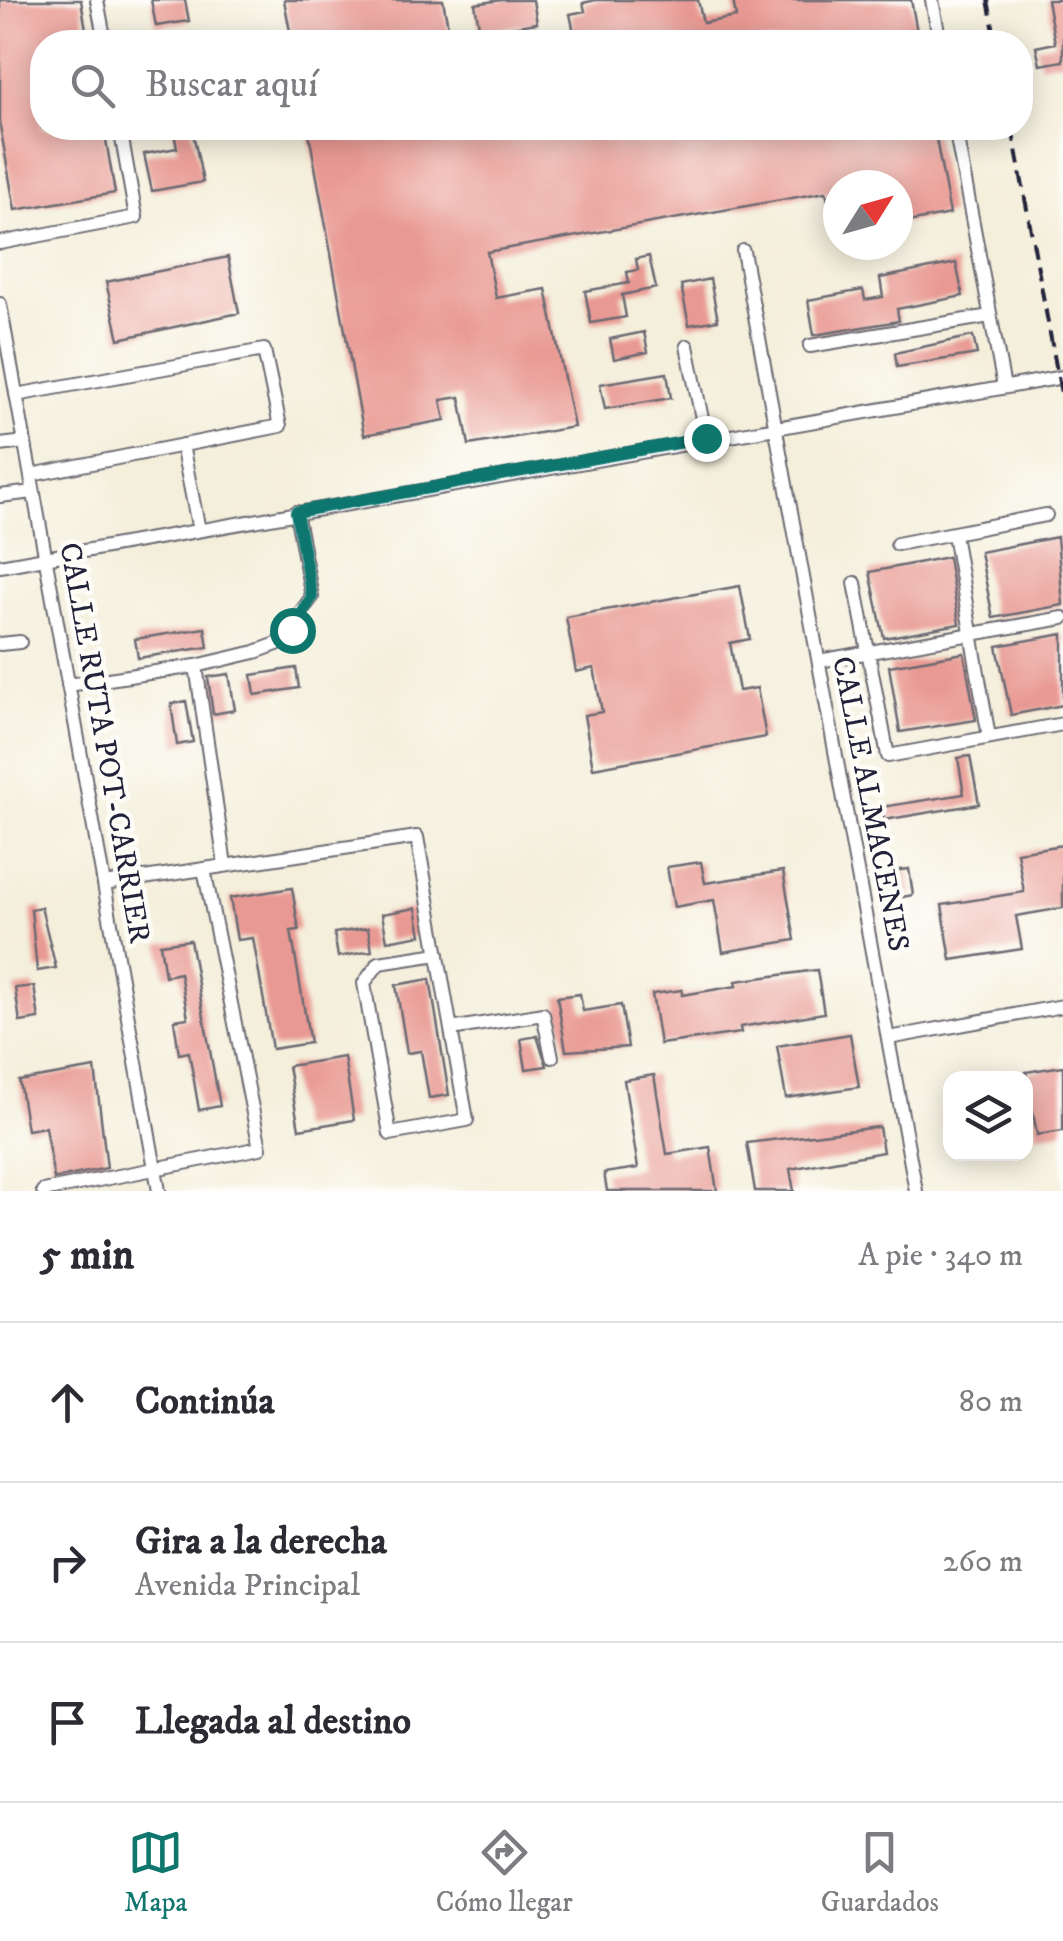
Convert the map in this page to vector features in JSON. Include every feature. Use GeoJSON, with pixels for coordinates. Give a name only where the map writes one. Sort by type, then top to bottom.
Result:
{"type":"FeatureCollection","features":[{"type":"Feature","properties":{"kind":"street"},"geometry":{"type":"LineString","coordinates":[[98,0],[103,30]]}},
{"type":"Feature","properties":{"kind":"street"},"geometry":{"type":"LineString","coordinates":[[932,0],[938,30]]}},
{"type":"Feature","properties":{"kind":"street"},"geometry":{"type":"LineString","coordinates":[[0,243],[136,217],[122,140]]}},
{"type":"Feature","properties":{"kind":"street"},"geometry":{"type":"LineString","coordinates":[[957,140],[1004,387]]}},
{"type":"Feature","properties":{"kind":"street","name":"CALLE ALMACENES"},"geometry":{"type":"LineString","coordinates":[[743,251],[916,1191]]}},
{"type":"Feature","properties":{"kind":"street","name":"CALLE RUTA POT-CARRIER"},"geometry":{"type":"LineString","coordinates":[[0,304],[158,1191]]}},
{"type":"Feature","properties":{"kind":"street"},"geometry":{"type":"LineString","coordinates":[[810,346],[990,316]]}},
{"type":"Feature","properties":{"kind":"street"},"geometry":{"type":"LineString","coordinates":[[686,346],[706,438]]}},
{"type":"Feature","properties":{"kind":"street"},"geometry":{"type":"LineString","coordinates":[[16,395],[264,350],[280,426],[30,475]]}},
{"type":"Feature","properties":{"kind":"street"},"geometry":{"type":"LineString","coordinates":[[0,566],[1063,377]]}},
{"type":"Feature","properties":{"kind":"street"},"geometry":{"type":"LineString","coordinates":[[0,444],[25,442]]}},
{"type":"Feature","properties":{"kind":"street"},"geometry":{"type":"LineString","coordinates":[[182,445],[199,530]]}},
{"type":"Feature","properties":{"kind":"street"},"geometry":{"type":"LineString","coordinates":[[0,496],[33,492]]}},
{"type":"Feature","properties":{"kind":"street"},"geometry":{"type":"LineString","coordinates":[[68,686],[196,666],[277,644],[305,612],[312,597],[296,512]]}},
{"type":"Feature","properties":{"kind":"street"},"geometry":{"type":"LineString","coordinates":[[897,544],[1046,515]]}},
{"type":"Feature","properties":{"kind":"street"},"geometry":{"type":"LineString","coordinates":[[954,534],[990,738]]}},
{"type":"Feature","properties":{"kind":"street"},"geometry":{"type":"LineString","coordinates":[[855,584],[888,756],[1063,724]]}},
{"type":"Feature","properties":{"kind":"street"},"geometry":{"type":"LineString","coordinates":[[818,662],[1063,618]]}},
{"type":"Feature","properties":{"kind":"street"},"geometry":{"type":"LineString","coordinates":[[0,644],[20,642]]}},
{"type":"Feature","properties":{"kind":"street"},"geometry":{"type":"LineString","coordinates":[[196,666],[225,865]]}},
{"type":"Feature","properties":{"kind":"street"},"geometry":{"type":"LineString","coordinates":[[104,884],[417,837],[438,954],[467,1120],[390,1134],[364,983],[379,963],[438,954]]}},
{"type":"Feature","properties":{"kind":"street"},"geometry":{"type":"LineString","coordinates":[[43,1191],[260,1148],[204,869]]}},
{"type":"Feature","properties":{"kind":"street"},"geometry":{"type":"LineString","coordinates":[[888,1038],[1063,1006]]}},
{"type":"Feature","properties":{"kind":"street"},"geometry":{"type":"LineString","coordinates":[[451,1029],[543,1014],[552,1057]]}},
{"type":"Feature","properties":{"kind":"building"},"geometry":{"type":"Polygon","coordinates":[[[0,0],[81,0],[86,30],[30,30],[30,140],[106,140],[115,193],[15,210],[0,126],[0,0]]]}},
{"type":"Feature","properties":{"kind":"building"},"geometry":{"type":"Polygon","coordinates":[[[151,0],[185,0],[189,21],[156,26],[151,0]]]}},
{"type":"Feature","properties":{"kind":"building"},"geometry":{"type":"Polygon","coordinates":[[[284,0],[443,0],[449,30],[290,30],[284,0]]]}},
{"type":"Feature","properties":{"kind":"building"},"geometry":{"type":"Polygon","coordinates":[[[533,0],[537,23],[480,30],[475,4],[533,0]]]}},
{"type":"Feature","properties":{"kind":"building"},"geometry":{"type":"Polygon","coordinates":[[[698,0],[703,23],[736,17],[733,0],[911,0],[917,30],[573,30],[570,14],[585,11],[583,3],[698,0]]]}},
{"type":"Feature","properties":{"kind":"building"},"geometry":{"type":"Polygon","coordinates":[[[1047,0],[1063,0],[1063,61],[1040,65],[1036,47],[1055,43],[1047,0]]]}},
{"type":"Feature","properties":{"kind":"building"},"geometry":{"type":"Polygon","coordinates":[[[175,140],[194,140],[203,182],[152,191],[144,154],[177,148],[175,140]]]}},
{"type":"Feature","properties":{"kind":"building"},"geometry":{"type":"Polygon","coordinates":[[[310,140],[936,140],[950,214],[913,221],[913,170],[823,170],[823,193],[487,252],[496,298],[546,289],[574,427],[469,445],[460,397],[441,400],[445,420],[364,435],[310,140]]]}},
{"type":"Feature","properties":{"kind":"building"},"geometry":{"type":"Polygon","coordinates":[[[649,256],[656,288],[622,295],[626,317],[591,323],[585,291],[629,283],[627,272],[638,270],[636,259],[649,256]]]}},
{"type":"Feature","properties":{"kind":"building"},"geometry":{"type":"Polygon","coordinates":[[[228,257],[239,313],[119,339],[106,282],[228,257]]]}},
{"type":"Feature","properties":{"kind":"building"},"geometry":{"type":"Polygon","coordinates":[[[956,263],[963,296],[897,309],[899,321],[814,335],[808,300],[863,290],[865,300],[883,297],[880,278],[956,263]]]}},
{"type":"Feature","properties":{"kind":"building"},"geometry":{"type":"Polygon","coordinates":[[[710,279],[718,320],[689,325],[681,285],[710,279]]]}},
{"type":"Feature","properties":{"kind":"building"},"geometry":{"type":"Polygon","coordinates":[[[644,332],[648,352],[614,359],[610,339],[644,332]]]}},
{"type":"Feature","properties":{"kind":"building"},"geometry":{"type":"Polygon","coordinates":[[[973,336],[977,354],[897,367],[895,353],[973,336]]]}},
{"type":"Feature","properties":{"kind":"building"},"geometry":{"type":"Polygon","coordinates":[[[667,373],[671,398],[605,409],[600,384],[667,373]]]}},
{"type":"Feature","properties":{"kind":"building"},"geometry":{"type":"Polygon","coordinates":[[[1057,537],[1063,605],[993,618],[980,552],[1057,537]]]}},
{"type":"Feature","properties":{"kind":"building"},"geometry":{"type":"Polygon","coordinates":[[[948,557],[959,624],[884,638],[870,572],[948,557]]]}},
{"type":"Feature","properties":{"kind":"building"},"geometry":{"type":"Polygon","coordinates":[[[740,586],[750,639],[730,643],[739,691],[757,688],[766,737],[593,768],[584,715],[602,712],[594,668],[576,672],[566,617],[740,586]]]}},
{"type":"Feature","properties":{"kind":"building"},"geometry":{"type":"Polygon","coordinates":[[[205,628],[208,647],[138,658],[135,639],[205,628]]]}},
{"type":"Feature","properties":{"kind":"building"},"geometry":{"type":"Polygon","coordinates":[[[1063,634],[1063,705],[1011,715],[997,646],[1063,634]]]}},
{"type":"Feature","properties":{"kind":"building"},"geometry":{"type":"Polygon","coordinates":[[[964,653],[976,720],[900,732],[889,666],[964,653]]]}},
{"type":"Feature","properties":{"kind":"building"},"geometry":{"type":"Polygon","coordinates":[[[296,668],[299,688],[255,695],[252,675],[296,668]]]}},
{"type":"Feature","properties":{"kind":"building"},"geometry":{"type":"Polygon","coordinates":[[[229,674],[235,710],[213,714],[208,677],[229,674]]]}},
{"type":"Feature","properties":{"kind":"building"},"geometry":{"type":"Polygon","coordinates":[[[186,701],[193,742],[177,745],[171,704],[186,701]]]}},
{"type":"Feature","properties":{"kind":"building"},"geometry":{"type":"Polygon","coordinates":[[[970,756],[979,804],[884,820],[882,807],[964,794],[958,758],[970,756]]]}},
{"type":"Feature","properties":{"kind":"building"},"geometry":{"type":"Polygon","coordinates":[[[1063,845],[1063,908],[1016,916],[1022,949],[951,960],[942,905],[1024,892],[1017,852],[1063,845]]]}},
{"type":"Feature","properties":{"kind":"building"},"geometry":{"type":"Polygon","coordinates":[[[701,862],[705,883],[783,871],[795,940],[723,952],[714,900],[674,907],[667,867],[701,862]]]}},
{"type":"Feature","properties":{"kind":"building"},"geometry":{"type":"Polygon","coordinates":[[[909,869],[913,895],[897,898],[892,871],[909,869]]]}},
{"type":"Feature","properties":{"kind":"building"},"geometry":{"type":"Polygon","coordinates":[[[292,888],[299,930],[291,931],[310,1043],[272,1049],[253,938],[237,940],[230,898],[292,888]]]}},
{"type":"Feature","properties":{"kind":"building"},"geometry":{"type":"Polygon","coordinates":[[[41,907],[56,968],[37,971],[31,909],[41,907]]]}},
{"type":"Feature","properties":{"kind":"building"},"geometry":{"type":"Polygon","coordinates":[[[416,908],[421,935],[387,941],[382,914],[416,908]]]}},
{"type":"Feature","properties":{"kind":"building"},"geometry":{"type":"Polygon","coordinates":[[[368,928],[372,951],[338,957],[334,933],[368,928]]]}},
{"type":"Feature","properties":{"kind":"building"},"geometry":{"type":"Polygon","coordinates":[[[190,940],[220,1106],[199,1110],[189,1052],[179,1054],[174,1020],[188,1018],[180,973],[165,976],[160,944],[190,940]]]}},
{"type":"Feature","properties":{"kind":"building"},"geometry":{"type":"Polygon","coordinates":[[[817,970],[824,1013],[740,1027],[741,1033],[660,1044],[652,994],[682,990],[682,995],[737,986],[736,981],[817,970]]]}},
{"type":"Feature","properties":{"kind":"building"},"geometry":{"type":"Polygon","coordinates":[[[430,979],[449,1095],[429,1098],[421,1051],[407,1053],[396,985],[430,979]]]}},
{"type":"Feature","properties":{"kind":"building"},"geometry":{"type":"Polygon","coordinates":[[[34,986],[39,1019],[20,1022],[15,988],[34,986]]]}},
{"type":"Feature","properties":{"kind":"building"},"geometry":{"type":"Polygon","coordinates":[[[580,994],[583,1011],[621,1005],[628,1047],[566,1051],[557,997],[580,994]]]}},
{"type":"Feature","properties":{"kind":"building"},"geometry":{"type":"Polygon","coordinates":[[[850,1034],[859,1087],[786,1098],[777,1046],[850,1034]]]}},
{"type":"Feature","properties":{"kind":"building"},"geometry":{"type":"Polygon","coordinates":[[[537,1036],[547,1066],[526,1069],[521,1039],[537,1036]]]}},
{"type":"Feature","properties":{"kind":"building"},"geometry":{"type":"Polygon","coordinates":[[[344,1057],[354,1120],[299,1129],[288,1066],[344,1057]]]}},
{"type":"Feature","properties":{"kind":"building"},"geometry":{"type":"Polygon","coordinates":[[[1063,1066],[1063,1131],[1037,1135],[1032,1071],[1063,1066]]]}},
{"type":"Feature","properties":{"kind":"building"},"geometry":{"type":"Polygon","coordinates":[[[95,1068],[107,1168],[54,1179],[45,1127],[27,1130],[19,1081],[95,1068]]]}},
{"type":"Feature","properties":{"kind":"building"},"geometry":{"type":"Polygon","coordinates":[[[654,1075],[667,1154],[710,1147],[717,1191],[607,1191],[604,1173],[638,1168],[624,1080],[654,1075]]]}},
{"type":"Feature","properties":{"kind":"building"},"geometry":{"type":"Polygon","coordinates":[[[879,1127],[883,1152],[790,1169],[794,1191],[755,1191],[747,1143],[879,1127]]]}},
{"type":"Feature","properties":{"kind":"railway"},"geometry":{"type":"LineString","coordinates":[[988,0],[994,30]]}},
{"type":"Feature","properties":{"kind":"railway"},"geometry":{"type":"LineString","coordinates":[[1014,140],[1063,404]]}},
{"type":"Feature","properties":{"kind":"route"},"geometry":{"type":"LineString","coordinates":[[292,630],[312,597],[296,512],[706,438]]}}]}
